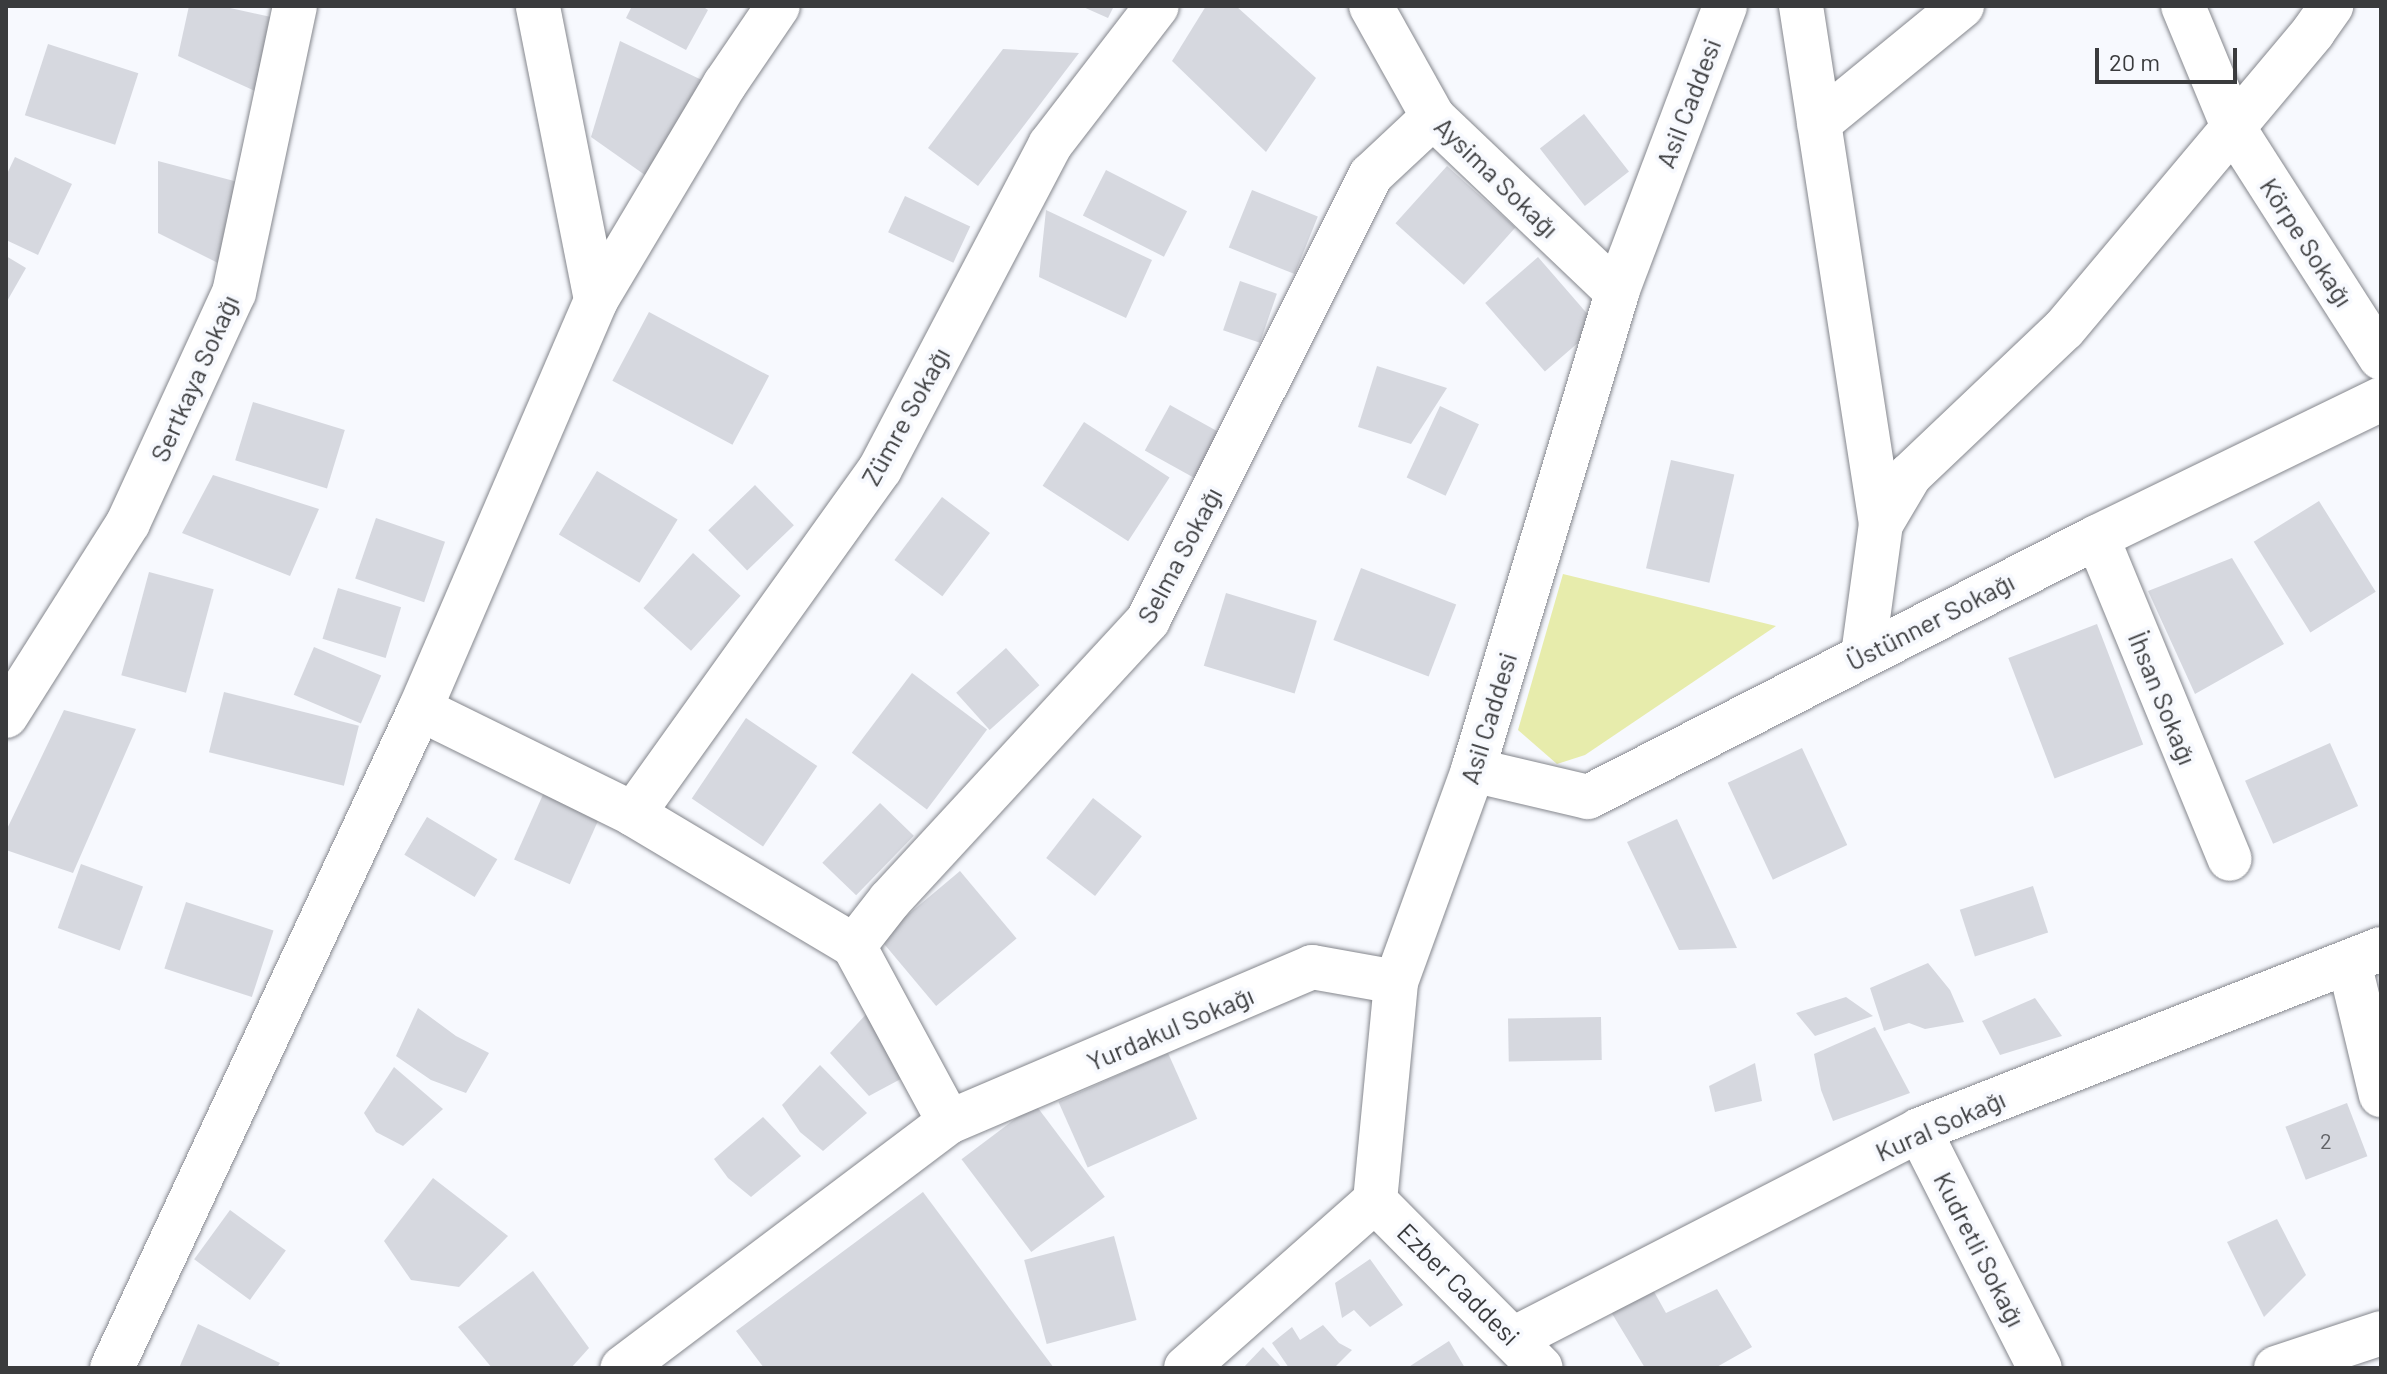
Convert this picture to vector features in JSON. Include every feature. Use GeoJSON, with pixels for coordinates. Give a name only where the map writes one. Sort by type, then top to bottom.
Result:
{"type":"FeatureCollection","features":[{"type":"Feature","properties":{"kind":"street","name":"Sertkaya Sokağı"},"geometry":{"type":"LineString","coordinates":[[6,716],[128,523],[234,293],[295,6]]}},
{"type":"Feature","properties":{"kind":"street"},"geometry":{"type":"LineString","coordinates":[[538,6],[596,300]]}},
{"type":"Feature","properties":{"kind":"street"},"geometry":{"type":"LineString","coordinates":[[112,1368],[420,709],[596,300],[725,84],[778,6]]}},
{"type":"Feature","properties":{"kind":"street","name":"Zümre Sokağı"},"geometry":{"type":"LineString","coordinates":[[633,814],[880,469],[1050,145],[1157,6]]}},
{"type":"Feature","properties":{"kind":"street","name":"Aysima Sokağı"},"geometry":{"type":"LineString","coordinates":[[1371,6],[1433,117],[1617,292]]}},
{"type":"Feature","properties":{"kind":"street","name":"Asil Caddesi"},"geometry":{"type":"LineString","coordinates":[[1375,1201],[1396,982],[1473,770],[1617,292],[1725,6]]}},
{"type":"Feature","properties":{"kind":"street"},"geometry":{"type":"LineString","coordinates":[[1801,6],[1881,524],[1863,655]]}},
{"type":"Feature","properties":{"kind":"street"},"geometry":{"type":"LineString","coordinates":[[1819,123],[1962,6]]}},
{"type":"Feature","properties":{"kind":"street","name":"Körpe Sokağı"},"geometry":{"type":"LineString","coordinates":[[2183,6],[2233,127],[2381,358]]}},
{"type":"Feature","properties":{"kind":"street"},"geometry":{"type":"LineString","coordinates":[[1881,524],[1910,475],[2064,329],[2331,6]]}},
{"type":"Feature","properties":{"kind":"street","name":"Selma Sokağı"},"geometry":{"type":"LineString","coordinates":[[854,946],[890,900],[1148,620],[1371,175],[1433,117]]}},
{"type":"Feature","properties":{"kind":"street","name":"Üstünner Sokağı"},"geometry":{"type":"LineString","coordinates":[[1473,770],[1588,797],[2097,537],[2381,399]]}},
{"type":"Feature","properties":{"kind":"street","name":"İhsan Sokağı"},"geometry":{"type":"LineString","coordinates":[[2097,537],[2230,859]]}},
{"type":"Feature","properties":{"kind":"street"},"geometry":{"type":"LineString","coordinates":[[420,709],[633,814],[854,946],[949,1122]]}},
{"type":"Feature","properties":{"kind":"street"},"geometry":{"type":"LineString","coordinates":[[2365,956],[2381,1095]]}},
{"type":"Feature","properties":{"kind":"street","name":"Kural Sokağı"},"geometry":{"type":"LineString","coordinates":[[1528,1353],[1919,1130],[2365,956]]}},
{"type":"Feature","properties":{"kind":"street","name":"Yurdakul Sokağı"},"geometry":{"type":"LineString","coordinates":[[622,1368],[949,1122],[1312,967],[1396,982]]}},
{"type":"Feature","properties":{"kind":"street","name":"Kudretli Sokağı"},"geometry":{"type":"LineString","coordinates":[[1919,1130],[2040,1368]]}},
{"type":"Feature","properties":{"kind":"street"},"geometry":{"type":"LineString","coordinates":[[1186,1368],[1375,1201]]}},
{"type":"Feature","properties":{"kind":"street","name":"Ezber Caddesi"},"geometry":{"type":"LineString","coordinates":[[1375,1201],[1528,1353]]}},
{"type":"Feature","properties":{"kind":"street"},"geometry":{"type":"LineString","coordinates":[[2276,1368],[2381,1333]]}},
{"type":"Feature","properties":{"kind":"green space"},"geometry":{"type":"Polygon","coordinates":[[[1563,574],[1776,626],[1585,755],[1557,764],[1518,730],[1563,574]]]}},
{"type":"Feature","properties":{"kind":"building"},"geometry":{"type":"Polygon","coordinates":[[[189,6],[221,6],[271,17],[255,91],[178,56],[189,6]]]}},
{"type":"Feature","properties":{"kind":"building"},"geometry":{"type":"Polygon","coordinates":[[[632,6],[702,6],[708,10],[686,50],[626,18],[632,6]]]}},
{"type":"Feature","properties":{"kind":"building"},"geometry":{"type":"Polygon","coordinates":[[[1081,6],[1114,6],[1108,18],[1081,6]]]}},
{"type":"Feature","properties":{"kind":"building"},"geometry":{"type":"Polygon","coordinates":[[[1206,6],[1236,6],[1316,78],[1266,152],[1172,61],[1206,6]]]}},
{"type":"Feature","properties":{"kind":"building"},"geometry":{"type":"Polygon","coordinates":[[[620,41],[706,82],[652,180],[591,137],[620,41]]]}},
{"type":"Feature","properties":{"kind":"building"},"geometry":{"type":"Polygon","coordinates":[[[48,44],[138,73],[115,145],[25,115],[48,44]]]}},
{"type":"Feature","properties":{"kind":"building"},"geometry":{"type":"Polygon","coordinates":[[[1003,49],[1079,53],[978,186],[928,148],[1003,49]]]}},
{"type":"Feature","properties":{"kind":"building"},"geometry":{"type":"Polygon","coordinates":[[[1584,114],[1629,172],[1585,206],[1540,148],[1584,114]]]}},
{"type":"Feature","properties":{"kind":"building"},"geometry":{"type":"Polygon","coordinates":[[[15,157],[72,184],[38,255],[6,240],[6,176],[15,157]]]}},
{"type":"Feature","properties":{"kind":"building"},"geometry":{"type":"Polygon","coordinates":[[[158,161],[238,182],[218,263],[158,233],[158,161]]]}},
{"type":"Feature","properties":{"kind":"building"},"geometry":{"type":"Polygon","coordinates":[[[1447,166],[1515,228],[1464,285],[1395,223],[1447,166]]]}},
{"type":"Feature","properties":{"kind":"building"},"geometry":{"type":"Polygon","coordinates":[[[1106,170],[1187,211],[1164,257],[1083,215],[1106,170]]]}},
{"type":"Feature","properties":{"kind":"building"},"geometry":{"type":"Polygon","coordinates":[[[1252,190],[1318,217],[1295,274],[1229,247],[1252,190]]]}},
{"type":"Feature","properties":{"kind":"building"},"geometry":{"type":"Polygon","coordinates":[[[905,196],[970,226],[953,263],[888,232],[905,196]]]}},
{"type":"Feature","properties":{"kind":"building"},"geometry":{"type":"Polygon","coordinates":[[[1046,210],[1152,260],[1126,318],[1039,277],[1046,210]]]}},
{"type":"Feature","properties":{"kind":"building"},"geometry":{"type":"Polygon","coordinates":[[[6,256],[26,268],[6,303],[6,256]]]}},
{"type":"Feature","properties":{"kind":"building"},"geometry":{"type":"Polygon","coordinates":[[[1538,257],[1598,326],[1545,372],[1485,303],[1538,257]]]}},
{"type":"Feature","properties":{"kind":"building"},"geometry":{"type":"Polygon","coordinates":[[[1240,281],[1277,294],[1260,343],[1223,330],[1240,281]]]}},
{"type":"Feature","properties":{"kind":"building"},"geometry":{"type":"Polygon","coordinates":[[[649,312],[769,376],[732,445],[612,381],[649,312]]]}},
{"type":"Feature","properties":{"kind":"building"},"geometry":{"type":"Polygon","coordinates":[[[1377,366],[1447,388],[1411,444],[1358,427],[1377,366]]]}},
{"type":"Feature","properties":{"kind":"building"},"geometry":{"type":"Polygon","coordinates":[[[253,402],[345,430],[327,488],[235,460],[253,402]]]}},
{"type":"Feature","properties":{"kind":"building"},"geometry":{"type":"Polygon","coordinates":[[[1170,405],[1227,437],[1202,482],[1145,450],[1170,405]]]}},
{"type":"Feature","properties":{"kind":"building"},"geometry":{"type":"Polygon","coordinates":[[[1440,406],[1479,424],[1446,496],[1407,478],[1440,406]]]}},
{"type":"Feature","properties":{"kind":"building"},"geometry":{"type":"Polygon","coordinates":[[[1084,422],[1170,478],[1128,541],[1043,486],[1084,422]]]}},
{"type":"Feature","properties":{"kind":"building"},"geometry":{"type":"Polygon","coordinates":[[[1671,460],[1734,475],[1709,583],[1646,568],[1671,460]]]}},
{"type":"Feature","properties":{"kind":"building"},"geometry":{"type":"Polygon","coordinates":[[[597,471],[678,519],[639,583],[559,534],[597,471]]]}},
{"type":"Feature","properties":{"kind":"building"},"geometry":{"type":"Polygon","coordinates":[[[213,475],[319,509],[290,576],[182,533],[213,475]]]}},
{"type":"Feature","properties":{"kind":"building"},"geometry":{"type":"Polygon","coordinates":[[[755,485],[794,525],[747,570],[708,530],[755,485]]]}},
{"type":"Feature","properties":{"kind":"building"},"geometry":{"type":"Polygon","coordinates":[[[942,497],[990,533],[942,596],[894,560],[942,497]]]}},
{"type":"Feature","properties":{"kind":"building"},"geometry":{"type":"Polygon","coordinates":[[[2319,501],[2376,592],[2310,633],[2254,542],[2319,501]]]}},
{"type":"Feature","properties":{"kind":"building"},"geometry":{"type":"Polygon","coordinates":[[[376,518],[445,542],[424,602],[355,579],[376,518]]]}},
{"type":"Feature","properties":{"kind":"building"},"geometry":{"type":"Polygon","coordinates":[[[693,553],[741,596],[691,651],[643,608],[693,553]]]}},
{"type":"Feature","properties":{"kind":"building"},"geometry":{"type":"Polygon","coordinates":[[[2232,558],[2284,644],[2195,694],[2148,591],[2232,558]]]}},
{"type":"Feature","properties":{"kind":"building"},"geometry":{"type":"Polygon","coordinates":[[[1361,568],[1456,605],[1429,676],[1333,640],[1361,568]]]}},
{"type":"Feature","properties":{"kind":"building"},"geometry":{"type":"Polygon","coordinates":[[[149,572],[214,589],[186,693],[121,675],[149,572]]]}},
{"type":"Feature","properties":{"kind":"building"},"geometry":{"type":"Polygon","coordinates":[[[338,588],[401,607],[386,658],[323,639],[338,588]]]}},
{"type":"Feature","properties":{"kind":"building"},"geometry":{"type":"Polygon","coordinates":[[[1226,593],[1317,621],[1295,693],[1204,666],[1226,593]]]}},
{"type":"Feature","properties":{"kind":"building"},"geometry":{"type":"Polygon","coordinates":[[[2097,624],[2143,744],[2055,778],[2008,658],[2097,624]]]}},
{"type":"Feature","properties":{"kind":"building"},"geometry":{"type":"Polygon","coordinates":[[[314,647],[381,676],[361,723],[294,695],[314,647]]]}},
{"type":"Feature","properties":{"kind":"building"},"geometry":{"type":"Polygon","coordinates":[[[1006,648],[1039,685],[990,730],[956,693],[1006,648]]]}},
{"type":"Feature","properties":{"kind":"building"},"geometry":{"type":"Polygon","coordinates":[[[912,673],[987,730],[927,809],[852,753],[912,673]]]}},
{"type":"Feature","properties":{"kind":"building"},"geometry":{"type":"Polygon","coordinates":[[[224,692],[359,726],[344,786],[209,752],[224,692]]]}},
{"type":"Feature","properties":{"kind":"building"},"geometry":{"type":"Polygon","coordinates":[[[64,710],[136,729],[73,873],[6,850],[6,831],[64,710]]]}},
{"type":"Feature","properties":{"kind":"building"},"geometry":{"type":"Polygon","coordinates":[[[746,718],[817,766],[763,847],[692,798],[746,718]]]}},
{"type":"Feature","properties":{"kind":"building"},"geometry":{"type":"Polygon","coordinates":[[[2330,743],[2358,806],[2273,844],[2245,781],[2330,743]]]}},
{"type":"Feature","properties":{"kind":"building"},"geometry":{"type":"Polygon","coordinates":[[[1802,748],[1847,845],[1773,880],[1728,783],[1802,748]]]}},
{"type":"Feature","properties":{"kind":"building"},"geometry":{"type":"Polygon","coordinates":[[[545,790],[601,815],[570,884],[514,859],[545,790]]]}},
{"type":"Feature","properties":{"kind":"building"},"geometry":{"type":"Polygon","coordinates":[[[1093,798],[1142,836],[1095,896],[1046,858],[1093,798]]]}},
{"type":"Feature","properties":{"kind":"building"},"geometry":{"type":"Polygon","coordinates":[[[880,803],[914,836],[856,895],[822,863],[880,803]]]}},
{"type":"Feature","properties":{"kind":"building"},"geometry":{"type":"Polygon","coordinates":[[[427,817],[497,859],[475,897],[404,855],[427,817]]]}},
{"type":"Feature","properties":{"kind":"building"},"geometry":{"type":"Polygon","coordinates":[[[1677,819],[1737,948],[1679,950],[1627,842],[1677,819]]]}},
{"type":"Feature","properties":{"kind":"building"},"geometry":{"type":"Polygon","coordinates":[[[81,864],[143,887],[120,950],[58,928],[81,864]]]}},
{"type":"Feature","properties":{"kind":"building"},"geometry":{"type":"Polygon","coordinates":[[[960,871],[1017,938],[936,1006],[880,938],[960,871]]]}},
{"type":"Feature","properties":{"kind":"building"},"geometry":{"type":"Polygon","coordinates":[[[2033,886],[2048,933],[1975,956],[1960,910],[2033,886]]]}},
{"type":"Feature","properties":{"kind":"building"},"geometry":{"type":"Polygon","coordinates":[[[186,902],[273,930],[252,997],[164,969],[186,902]]]}},
{"type":"Feature","properties":{"kind":"building"},"geometry":{"type":"Polygon","coordinates":[[[1928,963],[1950,990],[1964,1022],[1925,1029],[1909,1023],[1884,1031],[1870,988],[1928,963]]]}},
{"type":"Feature","properties":{"kind":"building"},"geometry":{"type":"Polygon","coordinates":[[[1846,997],[1873,1016],[1815,1036],[1796,1013],[1846,997]]]}},
{"type":"Feature","properties":{"kind":"building"},"geometry":{"type":"Polygon","coordinates":[[[2035,998],[2062,1036],[2000,1055],[1982,1021],[2035,998]]]}},
{"type":"Feature","properties":{"kind":"building"},"geometry":{"type":"Polygon","coordinates":[[[418,1008],[456,1036],[489,1053],[466,1093],[431,1080],[396,1056],[418,1008]]]}},
{"type":"Feature","properties":{"kind":"building"},"geometry":{"type":"Polygon","coordinates":[[[871,1009],[910,1074],[869,1096],[830,1053],[871,1009]]]}},
{"type":"Feature","properties":{"kind":"building"},"geometry":{"type":"Polygon","coordinates":[[[1601,1017],[1602,1060],[1509,1062],[1508,1019],[1601,1017]]]}},
{"type":"Feature","properties":{"kind":"building"},"geometry":{"type":"Polygon","coordinates":[[[1875,1027],[1910,1093],[1833,1121],[1821,1090],[1814,1054],[1875,1027]]]}},
{"type":"Feature","properties":{"kind":"building"},"geometry":{"type":"Polygon","coordinates":[[[1168,1053],[1197,1119],[1088,1168],[1058,1102],[1168,1053]]]}},
{"type":"Feature","properties":{"kind":"building"},"geometry":{"type":"Polygon","coordinates":[[[1755,1063],[1762,1101],[1715,1112],[1709,1086],[1755,1063]]]}},
{"type":"Feature","properties":{"kind":"building"},"geometry":{"type":"Polygon","coordinates":[[[820,1065],[867,1113],[823,1151],[800,1132],[782,1105],[820,1065]]]}},
{"type":"Feature","properties":{"kind":"building"},"geometry":{"type":"Polygon","coordinates":[[[394,1067],[443,1109],[403,1146],[376,1132],[364,1113],[394,1067]]]}},
{"type":"Feature","properties":{"kind":"building"},"geometry":{"type":"Polygon","coordinates":[[[2347,1103],[2367,1156],[2306,1180],[2285,1127],[2347,1103]]]}},
{"type":"Feature","properties":{"kind":"building"},"geometry":{"type":"Polygon","coordinates":[[[1035,1104],[1105,1197],[1031,1252],[962,1159],[1035,1104]]]}},
{"type":"Feature","properties":{"kind":"building"},"geometry":{"type":"Polygon","coordinates":[[[763,1117],[801,1156],[751,1197],[728,1178],[714,1159],[763,1117]]]}},
{"type":"Feature","properties":{"kind":"building"},"geometry":{"type":"Polygon","coordinates":[[[433,1178],[508,1236],[459,1287],[411,1280],[384,1241],[433,1178]]]}},
{"type":"Feature","properties":{"kind":"building"},"geometry":{"type":"Polygon","coordinates":[[[923,1192],[1054,1368],[764,1368],[736,1331],[923,1192]]]}},
{"type":"Feature","properties":{"kind":"building"},"geometry":{"type":"Polygon","coordinates":[[[230,1210],[286,1251],[250,1300],[194,1259],[230,1210]]]}},
{"type":"Feature","properties":{"kind":"building"},"geometry":{"type":"Polygon","coordinates":[[[2277,1219],[2306,1275],[2264,1317],[2227,1242],[2277,1219]]]}},
{"type":"Feature","properties":{"kind":"building"},"geometry":{"type":"Polygon","coordinates":[[[1114,1236],[1137,1320],[1047,1344],[1024,1260],[1114,1236]]]}},
{"type":"Feature","properties":{"kind":"building"},"geometry":{"type":"Polygon","coordinates":[[[1370,1259],[1403,1305],[1370,1327],[1354,1310],[1342,1318],[1335,1283],[1370,1259]]]}},
{"type":"Feature","properties":{"kind":"building"},"geometry":{"type":"Polygon","coordinates":[[[533,1271],[589,1348],[571,1368],[492,1368],[458,1327],[533,1271]]]}},
{"type":"Feature","properties":{"kind":"building"},"geometry":{"type":"Polygon","coordinates":[[[1648,1281],[1666,1313],[1717,1289],[1752,1347],[1715,1368],[1645,1368],[1608,1307],[1648,1281]]]}},
{"type":"Feature","properties":{"kind":"building"},"geometry":{"type":"Polygon","coordinates":[[[198,1324],[280,1363],[277,1368],[179,1368],[198,1324]]]}},
{"type":"Feature","properties":{"kind":"building"},"geometry":{"type":"Polygon","coordinates":[[[1323,1325],[1339,1343],[1352,1350],[1334,1368],[1289,1368],[1272,1343],[1292,1327],[1300,1340],[1323,1325]]]}},
{"type":"Feature","properties":{"kind":"building"},"geometry":{"type":"Polygon","coordinates":[[[1449,1341],[1465,1368],[1407,1368],[1449,1341]]]}},
{"type":"Feature","properties":{"kind":"building"},"geometry":{"type":"Polygon","coordinates":[[[1263,1347],[1282,1368],[1243,1368],[1263,1347]]]}}]}
